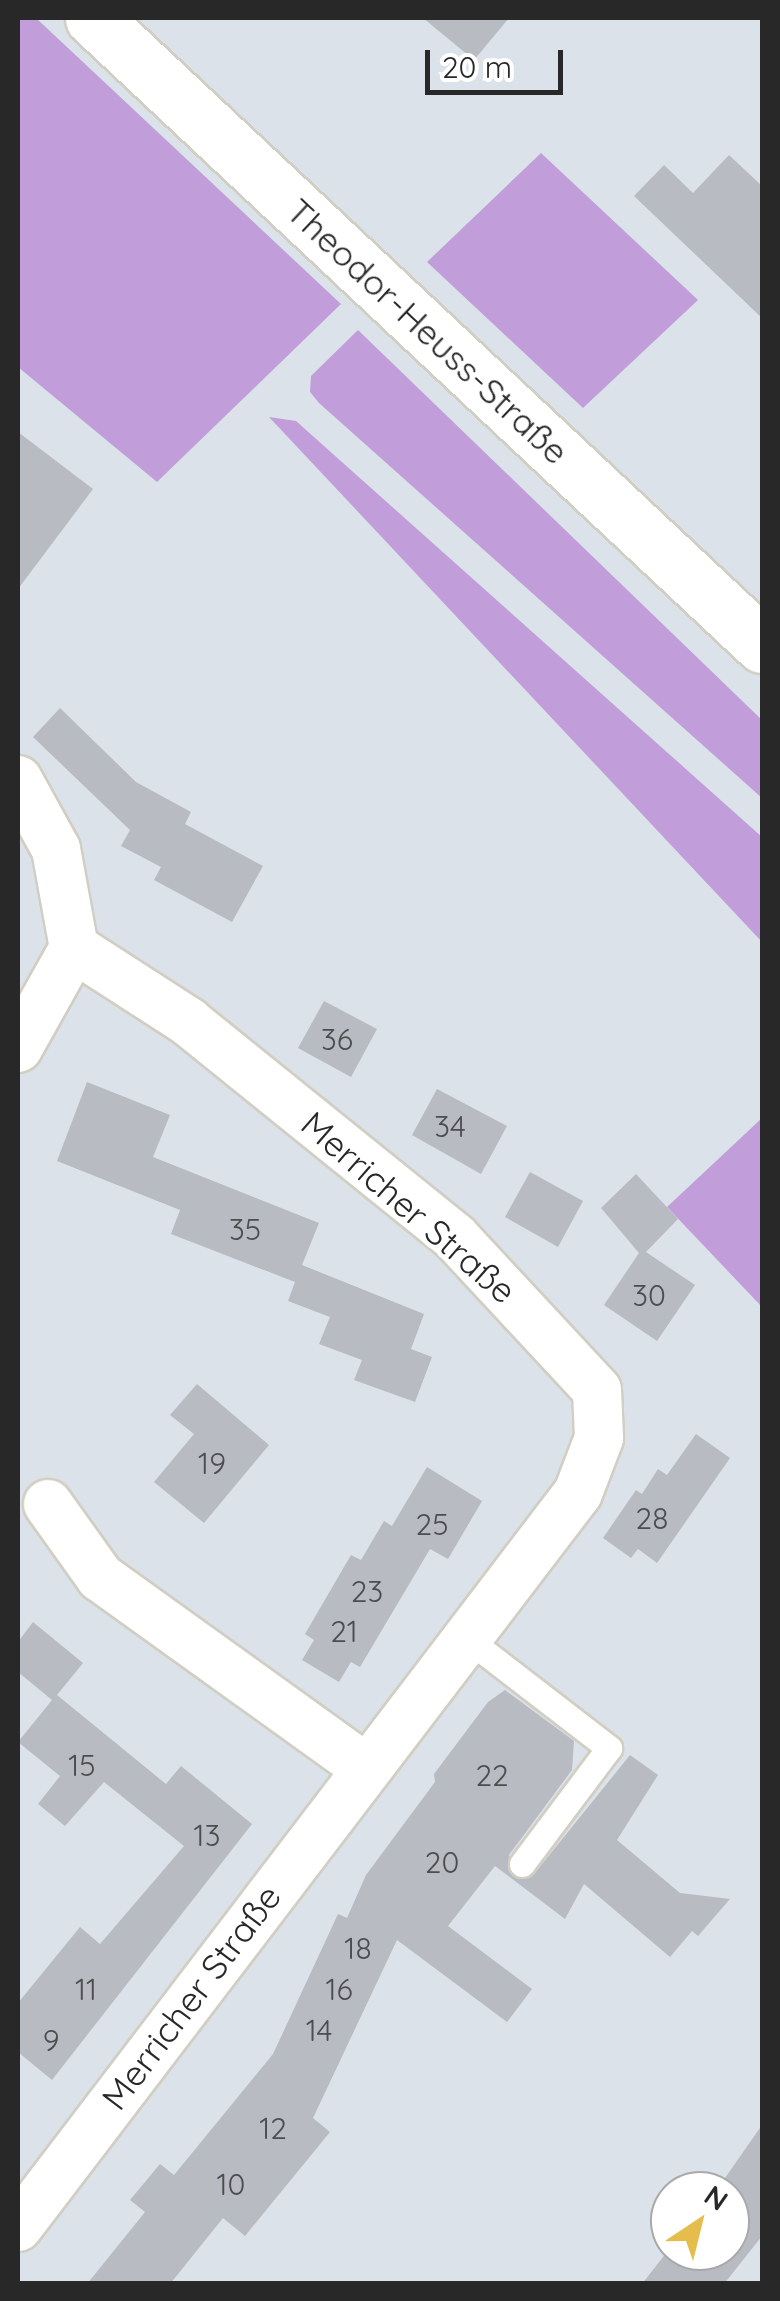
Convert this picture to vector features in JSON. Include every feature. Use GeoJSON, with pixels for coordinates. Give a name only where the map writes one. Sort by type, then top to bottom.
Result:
{"type":"FeatureCollection","features":[{"type":"Feature","properties":{"kind":"main road","name":"Theodor-Heuss-Straße"},"geometry":{"type":"LineString","coordinates":[[93,18],[762,645]]}},
{"type":"Feature","properties":{"kind":"street"},"geometry":{"type":"LineString","coordinates":[[18,780],[56,849],[74,948],[18,1048]]}},
{"type":"Feature","properties":{"kind":"street","name":"Merricher Straße"},"geometry":{"type":"LineString","coordinates":[[18,2227],[364,1767],[578,1494],[600,1438],[597,1390],[455,1237],[189,1022],[74,948]]}},
{"type":"Feature","properties":{"kind":"street"},"geometry":{"type":"LineString","coordinates":[[48,1504],[100,1577],[364,1767]]}},
{"type":"Feature","properties":{"kind":"lane"},"geometry":{"type":"LineString","coordinates":[[465,1637],[609,1748],[522,1864]]}},
{"type":"Feature","properties":{"kind":"shaded area"},"geometry":{"type":"Polygon","coordinates":[[[18,18],[36,18],[341,304],[157,482],[18,367],[18,18]]]}},
{"type":"Feature","properties":{"kind":"shaded area"},"geometry":{"type":"Polygon","coordinates":[[[541,153],[698,300],[583,408],[427,262],[541,153]]]}},
{"type":"Feature","properties":{"kind":"shaded area"},"geometry":{"type":"Polygon","coordinates":[[[358,330],[762,720],[762,798],[319,403],[310,392],[311,376],[358,330]]]}},
{"type":"Feature","properties":{"kind":"shaded area"},"geometry":{"type":"Polygon","coordinates":[[[269,417],[296,421],[762,837],[762,942],[269,417]]]}},
{"type":"Feature","properties":{"kind":"shaded area"},"geometry":{"type":"Polygon","coordinates":[[[762,1118],[762,1307],[667,1207],[762,1118]]]}},
{"type":"Feature","properties":{"kind":"building"},"geometry":{"type":"Polygon","coordinates":[[[423,18],[509,18],[474,60],[423,18]]]}},
{"type":"Feature","properties":{"kind":"building"},"geometry":{"type":"Polygon","coordinates":[[[729,155],[762,186],[762,318],[634,196],[664,165],[693,193],[729,155]]]}},
{"type":"Feature","properties":{"kind":"building"},"geometry":{"type":"Polygon","coordinates":[[[18,432],[93,489],[18,589],[18,432]]]}},
{"type":"Feature","properties":{"kind":"building"},"geometry":{"type":"Polygon","coordinates":[[[60,708],[136,782],[191,812],[185,824],[263,866],[232,922],[154,880],[161,867],[121,846],[130,830],[33,737],[60,708]]]}},
{"type":"Feature","properties":{"kind":"building"},"geometry":{"type":"Polygon","coordinates":[[[324,1001],[377,1029],[351,1077],[298,1048],[324,1001]]]}},
{"type":"Feature","properties":{"kind":"building"},"geometry":{"type":"Polygon","coordinates":[[[87,1082],[170,1115],[153,1157],[319,1223],[302,1265],[424,1314],[411,1349],[432,1357],[415,1402],[354,1380],[362,1360],[319,1344],[330,1317],[288,1301],[295,1282],[171,1234],[180,1210],[57,1161],[87,1082]]]}},
{"type":"Feature","properties":{"kind":"building"},"geometry":{"type":"Polygon","coordinates":[[[437,1089],[507,1126],[481,1174],[412,1135],[437,1089]]]}},
{"type":"Feature","properties":{"kind":"building"},"geometry":{"type":"Polygon","coordinates":[[[530,1172],[583,1201],[558,1247],[505,1217],[530,1172]]]}},
{"type":"Feature","properties":{"kind":"building"},"geometry":{"type":"Polygon","coordinates":[[[636,1174],[678,1219],[646,1252],[695,1285],[657,1341],[604,1305],[639,1253],[601,1208],[636,1174]]]}},
{"type":"Feature","properties":{"kind":"building"},"geometry":{"type":"Polygon","coordinates":[[[197,1384],[269,1445],[204,1523],[154,1482],[194,1434],[170,1415],[197,1384]]]}},
{"type":"Feature","properties":{"kind":"building"},"geometry":{"type":"Polygon","coordinates":[[[696,1434],[730,1458],[657,1563],[638,1549],[631,1558],[603,1538],[636,1490],[642,1494],[658,1469],[667,1475],[696,1434]]]}},
{"type":"Feature","properties":{"kind":"building"},"geometry":{"type":"Polygon","coordinates":[[[427,1467],[482,1501],[448,1559],[430,1549],[360,1667],[351,1662],[339,1682],[302,1660],[314,1640],[305,1634],[351,1555],[361,1560],[384,1521],[392,1526],[427,1467]]]}},
{"type":"Feature","properties":{"kind":"building"},"geometry":{"type":"Polygon","coordinates":[[[33,1622],[83,1663],[57,1695],[166,1784],[181,1766],[252,1824],[52,2080],[18,2052],[18,2003],[80,1927],[100,1944],[184,1846],[104,1782],[65,1826],[38,1804],[60,1776],[18,1742],[52,1700],[18,1672],[18,1642],[33,1622]]]}},
{"type":"Feature","properties":{"kind":"building"},"geometry":{"type":"Polygon","coordinates":[[[505,1690],[574,1741],[572,1770],[509,1855],[512,1876],[534,1874],[630,1755],[658,1775],[617,1840],[680,1893],[730,1899],[698,1936],[692,1931],[670,1957],[584,1884],[565,1919],[495,1866],[448,1926],[532,1989],[507,2022],[397,1940],[313,2118],[330,2132],[245,2236],[223,2218],[170,2284],[87,2284],[145,2212],[130,2200],[160,2164],[174,2175],[273,2054],[338,1914],[347,1918],[366,1875],[435,1782],[434,1774],[488,1702],[505,1690]]]}},
{"type":"Feature","properties":{"kind":"building"},"geometry":{"type":"Polygon","coordinates":[[[762,2125],[762,2236],[750,2251],[750,2171],[730,2171],[762,2125]]]}},
{"type":"Feature","properties":{"kind":"building"},"geometry":{"type":"Polygon","coordinates":[[[652,2271],[734,2271],[724,2284],[642,2284],[652,2271]]]}}]}
